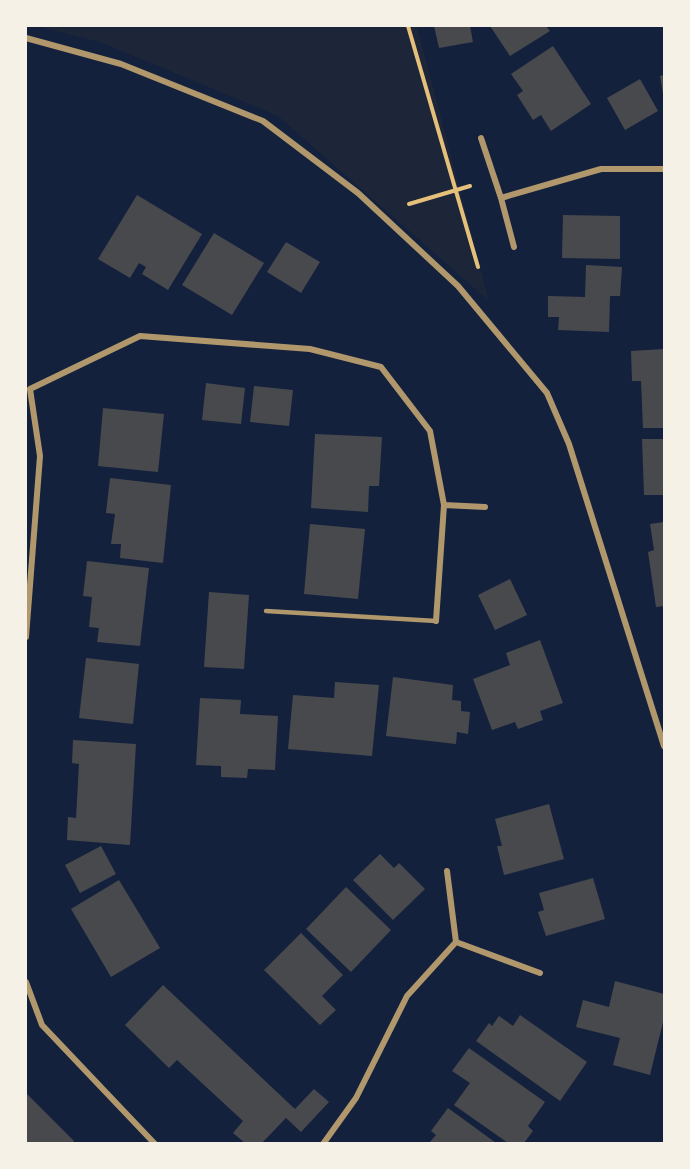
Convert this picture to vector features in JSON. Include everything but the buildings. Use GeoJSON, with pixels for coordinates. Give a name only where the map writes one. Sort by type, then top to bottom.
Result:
{"type":"FeatureCollection","features":[{"type":"Feature","properties":{"kind":"street"},"geometry":{"type":"LineString","coordinates":[[26,38],[121,64],[263,121],[358,193],[458,286],[547,393],[569,444],[664,746]]}},
{"type":"Feature","properties":{"kind":"street"},"geometry":{"type":"LineString","coordinates":[[481,138],[514,247]]}},
{"type":"Feature","properties":{"kind":"street"},"geometry":{"type":"LineString","coordinates":[[501,198],[601,170],[664,169]]}},
{"type":"Feature","properties":{"kind":"street"},"geometry":{"type":"LineString","coordinates":[[26,637],[40,456],[28,388],[140,336],[310,349],[381,367],[430,431],[444,505],[436,621]]}},
{"type":"Feature","properties":{"kind":"street"},"geometry":{"type":"LineString","coordinates":[[444,505],[485,507]]}},
{"type":"Feature","properties":{"kind":"street"},"geometry":{"type":"LineString","coordinates":[[323,1143],[356,1098],[407,996],[456,942],[447,871]]}},
{"type":"Feature","properties":{"kind":"street"},"geometry":{"type":"LineString","coordinates":[[456,942],[540,972]]}},
{"type":"Feature","properties":{"kind":"street"},"geometry":{"type":"LineString","coordinates":[[26,982],[42,1025],[146,1141],[155,1143]]}},
{"type":"Feature","properties":{"kind":"lane"},"geometry":{"type":"LineString","coordinates":[[266,610],[436,621]]}},
{"type":"Feature","properties":{"kind":"path"},"geometry":{"type":"LineString","coordinates":[[408,26],[480,274]]}},
{"type":"Feature","properties":{"kind":"path"},"geometry":{"type":"LineString","coordinates":[[379,212],[495,179]]}},
{"type":"Feature","properties":{"kind":"shaded area"},"geometry":{"type":"Polygon","coordinates":[[[37,26],[417,26],[489,301],[278,116],[100,42],[37,26]]]}}]}
